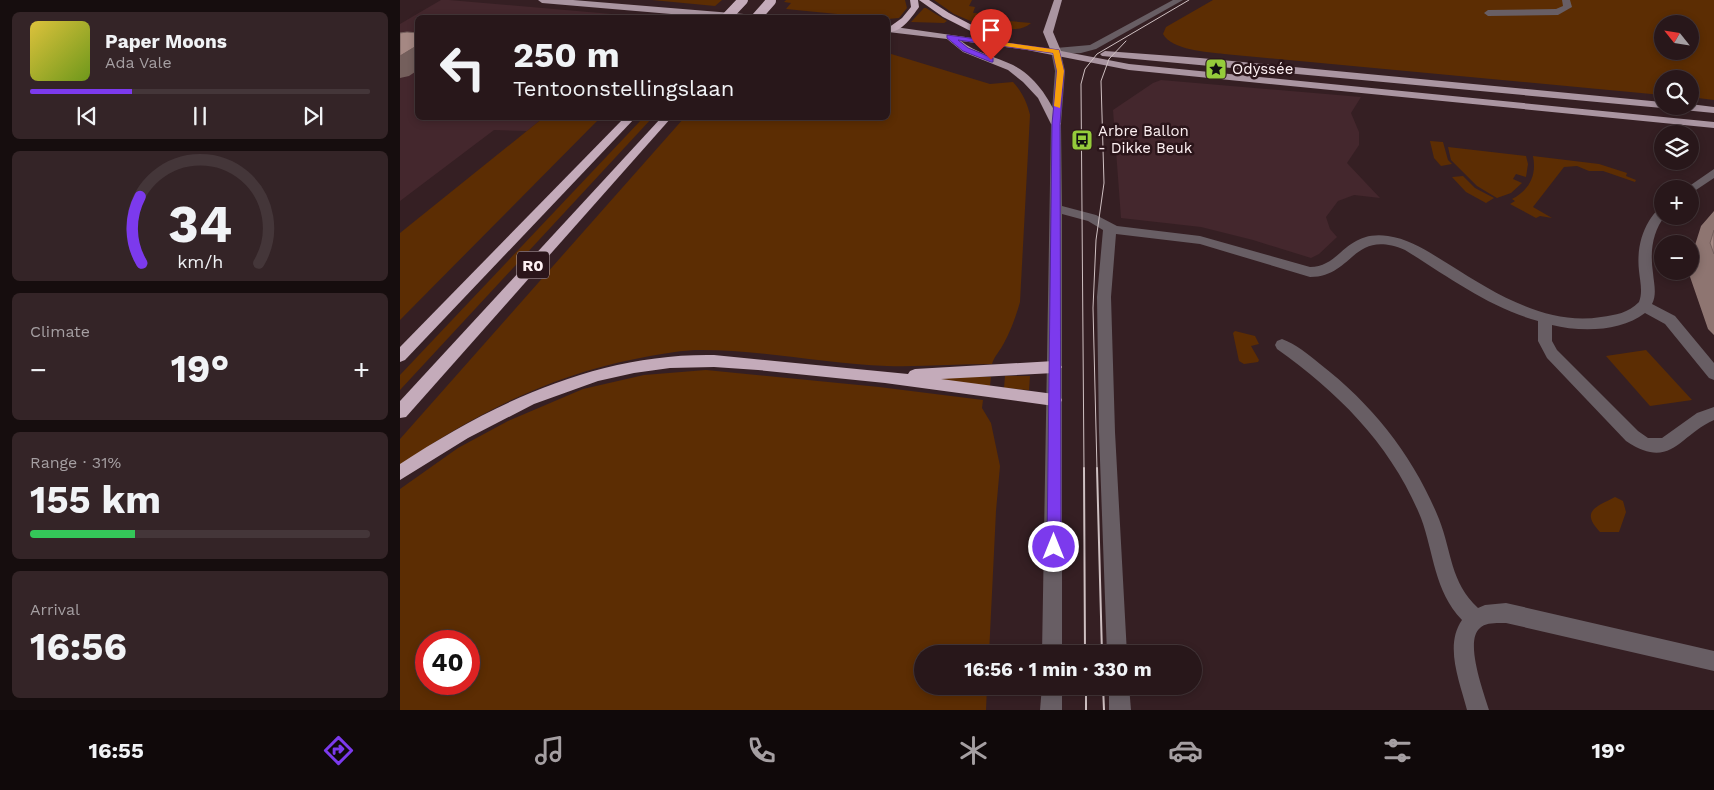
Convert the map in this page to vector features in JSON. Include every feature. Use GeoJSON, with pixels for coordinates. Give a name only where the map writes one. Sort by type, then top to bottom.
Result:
{"type":"FeatureCollection","features":[{"type":"Feature","properties":{"kind":"highway"},"geometry":{"type":"LineString","coordinates":[[729,15],[742,0]]}},
{"type":"Feature","properties":{"kind":"highway"},"geometry":{"type":"LineString","coordinates":[[759,15],[772,0]]}},
{"type":"Feature","properties":{"kind":"highway"},"geometry":{"type":"LineString","coordinates":[[890,28],[909,16],[915,7],[914,0]]}},
{"type":"Feature","properties":{"kind":"highway"},"geometry":{"type":"LineString","coordinates":[[922,0],[946,15],[1001,43]]}},
{"type":"Feature","properties":{"kind":"highway","name":"R0"},"geometry":{"type":"LineString","coordinates":[[400,356],[628,120]]}},
{"type":"Feature","properties":{"kind":"highway","name":"R0"},"geometry":{"type":"LineString","coordinates":[[400,412],[664,120]]}},
{"type":"Feature","properties":{"kind":"highway"},"geometry":{"type":"LineString","coordinates":[[400,473],[451,438],[528,401],[589,378],[636,367],[669,362],[720,360],[883,377],[1054,400]]}},
{"type":"Feature","properties":{"kind":"highway"},"geometry":{"type":"LineString","coordinates":[[883,377],[1054,367]]}},
{"type":"Feature","properties":{"kind":"main road"},"geometry":{"type":"LineString","coordinates":[[542,0],[724,15]]}},
{"type":"Feature","properties":{"kind":"main road"},"geometry":{"type":"LineString","coordinates":[[581,0],[618,5]]}},
{"type":"Feature","properties":{"kind":"main road"},"geometry":{"type":"LineString","coordinates":[[1056,51],[1048,32],[1058,0]]}},
{"type":"Feature","properties":{"kind":"main road"},"geometry":{"type":"LineString","coordinates":[[890,29],[1056,51],[1136,67],[1714,125]]}},
{"type":"Feature","properties":{"kind":"main road"},"geometry":{"type":"LineString","coordinates":[[950,37],[966,50],[1011,68],[1027,80],[1043,97],[1056,124]]}},
{"type":"Feature","properties":{"kind":"main road"},"geometry":{"type":"LineString","coordinates":[[1056,51],[1200,61],[1654,104]]}},
{"type":"Feature","properties":{"kind":"main road"},"geometry":{"type":"LineString","coordinates":[[1699,109],[1714,110]]}},
{"type":"Feature","properties":{"kind":"street"},"geometry":{"type":"LineString","coordinates":[[1052,645],[1056,124],[1060,71],[1056,51],[1081,50],[1093,47],[1179,0]]}},
{"type":"Feature","properties":{"kind":"street"},"geometry":{"type":"LineString","coordinates":[[1488,13],[1558,12],[1568,7],[1566,0]]}},
{"type":"Feature","properties":{"kind":"street"},"geometry":{"type":"LineString","coordinates":[[1699,184],[1714,173]]}},
{"type":"Feature","properties":{"kind":"street"},"geometry":{"type":"LineString","coordinates":[[1056,208],[1092,218],[1110,228],[1200,240],[1236,249],[1294,268],[1317,272],[1335,266],[1362,242],[1378,240],[1397,242],[1410,247],[1512,306],[1545,318],[1584,325],[1608,323],[1626,317],[1640,310],[1643,306],[1648,292],[1645,267],[1646,246],[1654,223]]}},
{"type":"Feature","properties":{"kind":"street"},"geometry":{"type":"LineString","coordinates":[[1110,228],[1104,297],[1107,432],[1117,645]]}},
{"type":"Feature","properties":{"kind":"street"},"geometry":{"type":"LineString","coordinates":[[1643,306],[1670,320],[1714,374]]}},
{"type":"Feature","properties":{"kind":"street"},"geometry":{"type":"LineString","coordinates":[[1545,318],[1545,341],[1552,354],[1641,443],[1657,446],[1666,445],[1701,419],[1714,413]]}},
{"type":"Feature","properties":{"kind":"street"},"geometry":{"type":"LineString","coordinates":[[1282,345],[1306,360],[1344,392],[1383,433],[1415,484],[1431,522],[1443,570],[1455,597],[1474,618]]}},
{"type":"Feature","properties":{"kind":"street"},"geometry":{"type":"LineString","coordinates":[[1478,710],[1464,651],[1463,638],[1467,627],[1474,618],[1481,614],[1493,612],[1506,613],[1714,661]]}},
{"type":"Feature","properties":{"kind":"street"},"geometry":{"type":"LineString","coordinates":[[1051,710],[1052,695]]}},
{"type":"Feature","properties":{"kind":"street"},"geometry":{"type":"LineString","coordinates":[[1119,695],[1120,710]]}},
{"type":"Feature","properties":{"kind":"shaded area"},"geometry":{"type":"Polygon","coordinates":[[[441,0],[449,0],[623,15],[415,15],[441,0]]]}},
{"type":"Feature","properties":{"kind":"shaded area"},"geometry":{"type":"Polygon","coordinates":[[[652,0],[722,0],[715,6],[652,0]]]}},
{"type":"Feature","properties":{"kind":"shaded area"},"geometry":{"type":"Polygon","coordinates":[[[786,0],[905,0],[907,8],[899,18],[890,19],[890,15],[847,15],[786,9],[791,3],[784,2],[786,0]]]}},
{"type":"Feature","properties":{"kind":"shaded area"},"geometry":{"type":"Polygon","coordinates":[[[934,0],[972,0],[969,6],[975,7],[973,13],[998,14],[997,20],[1031,23],[1015,29],[984,23],[980,25],[954,14],[934,0]]]}},
{"type":"Feature","properties":{"kind":"shaded area"},"geometry":{"type":"Polygon","coordinates":[[[1213,0],[1714,0],[1714,100],[1699,98],[1699,70],[1654,70],[1654,94],[1209,52],[1174,44],[1163,34],[1166,27],[1213,0]]]}},
{"type":"Feature","properties":{"kind":"shaded area"},"geometry":{"type":"Polygon","coordinates":[[[924,8],[947,21],[944,23],[911,22],[924,8]]]}},
{"type":"Feature","properties":{"kind":"shaded area"},"geometry":{"type":"Polygon","coordinates":[[[415,15],[415,120],[541,120],[527,131],[494,130],[400,201],[400,24],[415,15]]]}},
{"type":"Feature","properties":{"kind":"shaded area"},"geometry":{"type":"Polygon","coordinates":[[[890,54],[990,84],[1013,82],[1022,93],[1030,115],[1020,302],[1009,333],[992,364],[863,365],[719,350],[680,351],[603,366],[542,387],[483,414],[400,465],[400,439],[682,120],[890,120],[890,54]]]}},
{"type":"Feature","properties":{"kind":"shaded area"},"geometry":{"type":"Polygon","coordinates":[[[1161,80],[1361,97],[1351,113],[1359,132],[1359,145],[1347,163],[1380,198],[1354,195],[1338,201],[1326,217],[1330,229],[1337,237],[1319,254],[1311,258],[1253,240],[1201,227],[1121,218],[1113,110],[1153,83],[1161,80]]]}},
{"type":"Feature","properties":{"kind":"shaded area"},"geometry":{"type":"Polygon","coordinates":[[[541,120],[598,120],[400,320],[400,233],[541,120]]]}},
{"type":"Feature","properties":{"kind":"shaded area"},"geometry":{"type":"Polygon","coordinates":[[[641,120],[650,120],[400,390],[400,375],[641,120]]]}},
{"type":"Feature","properties":{"kind":"shaded area"},"geometry":{"type":"Polygon","coordinates":[[[1430,141],[1443,142],[1448,160],[1452,164],[1441,166],[1434,158],[1430,141]]]}},
{"type":"Feature","properties":{"kind":"shaded area"},"geometry":{"type":"Polygon","coordinates":[[[1448,147],[1526,156],[1528,164],[1526,177],[1516,174],[1513,179],[1522,183],[1511,193],[1497,198],[1477,186],[1451,160],[1448,147]]]}},
{"type":"Feature","properties":{"kind":"shaded area"},"geometry":{"type":"Polygon","coordinates":[[[1533,156],[1599,164],[1627,173],[1626,176],[1636,180],[1635,182],[1603,171],[1589,171],[1577,166],[1564,167],[1533,207],[1552,218],[1540,216],[1536,218],[1510,204],[1515,201],[1512,199],[1527,187],[1533,176],[1533,156]]]}},
{"type":"Feature","properties":{"kind":"shaded area"},"geometry":{"type":"Polygon","coordinates":[[[1463,176],[1475,188],[1494,198],[1486,203],[1466,192],[1452,177],[1463,176]]]}},
{"type":"Feature","properties":{"kind":"shaded area"},"geometry":{"type":"Polygon","coordinates":[[[1235,331],[1255,336],[1259,344],[1251,346],[1259,360],[1258,362],[1244,364],[1239,361],[1233,333],[1235,331]]]}},
{"type":"Feature","properties":{"kind":"shaded area"},"geometry":{"type":"Polygon","coordinates":[[[1646,350],[1692,400],[1650,406],[1606,356],[1646,350]]]}},
{"type":"Feature","properties":{"kind":"shaded area"},"geometry":{"type":"Polygon","coordinates":[[[706,370],[879,387],[983,400],[982,408],[991,423],[1000,466],[989,645],[914,645],[914,695],[987,695],[986,710],[400,710],[400,489],[458,448],[508,421],[583,389],[644,375],[706,370]]]}},
{"type":"Feature","properties":{"kind":"shaded area"},"geometry":{"type":"Polygon","coordinates":[[[1005,376],[1030,376],[1029,390],[1004,388],[1005,376]]]}},
{"type":"Feature","properties":{"kind":"shaded area"},"geometry":{"type":"Polygon","coordinates":[[[940,377],[991,377],[990,386],[940,381],[940,377]]]}},
{"type":"Feature","properties":{"kind":"shaded area"},"geometry":{"type":"Polygon","coordinates":[[[1615,497],[1623,501],[1626,512],[1619,532],[1600,532],[1591,519],[1591,514],[1597,507],[1615,497]]]}},
{"type":"Feature","properties":{"kind":"building"},"geometry":{"type":"Polygon","coordinates":[[[400,33],[415,33],[415,47],[400,56],[400,33]]]}},
{"type":"Feature","properties":{"kind":"building"},"geometry":{"type":"Polygon","coordinates":[[[1714,230],[1714,254],[1710,243],[1714,230]]]}},
{"type":"Feature","properties":{"kind":"tram line"},"geometry":{"type":"LineString","coordinates":[[1084,469],[1081,84],[1085,69],[1097,54],[1189,0]]}},
{"type":"Feature","properties":{"kind":"tram line"},"geometry":{"type":"LineString","coordinates":[[1097,469],[1093,308],[1096,240],[1104,183],[1101,81],[1109,59],[1126,41]]}},
{"type":"Feature","properties":{"kind":"tram line"},"geometry":{"type":"LineString","coordinates":[[1084,468],[1085,645]]}},
{"type":"Feature","properties":{"kind":"tram line"},"geometry":{"type":"LineString","coordinates":[[1097,468],[1102,645]]}},
{"type":"Feature","properties":{"kind":"tram line"},"geometry":{"type":"LineString","coordinates":[[1086,695],[1086,710]]}},
{"type":"Feature","properties":{"kind":"tram line"},"geometry":{"type":"LineString","coordinates":[[1103,695],[1104,710]]}},
{"type":"Feature","properties":{"kind":"slow traffic"},"geometry":{"type":"LineString","coordinates":[[982,41],[1056,51],[1060,71],[1058,106]]}},
{"type":"Feature","properties":{"kind":"place","name":"Odyssée"},"geometry":{"type":"Point","coordinates":[1216,69]}},
{"type":"Feature","properties":{"kind":"place","name":"Arbre Ballon - Dikke Beuk"},"geometry":{"type":"Point","coordinates":[1082,140]}},
{"type":"Feature","properties":{"kind":"route"},"geometry":{"type":"LineString","coordinates":[[991,60],[966,50],[950,37],[1056,51],[1060,71],[1056,124],[1054,547]]}}]}
